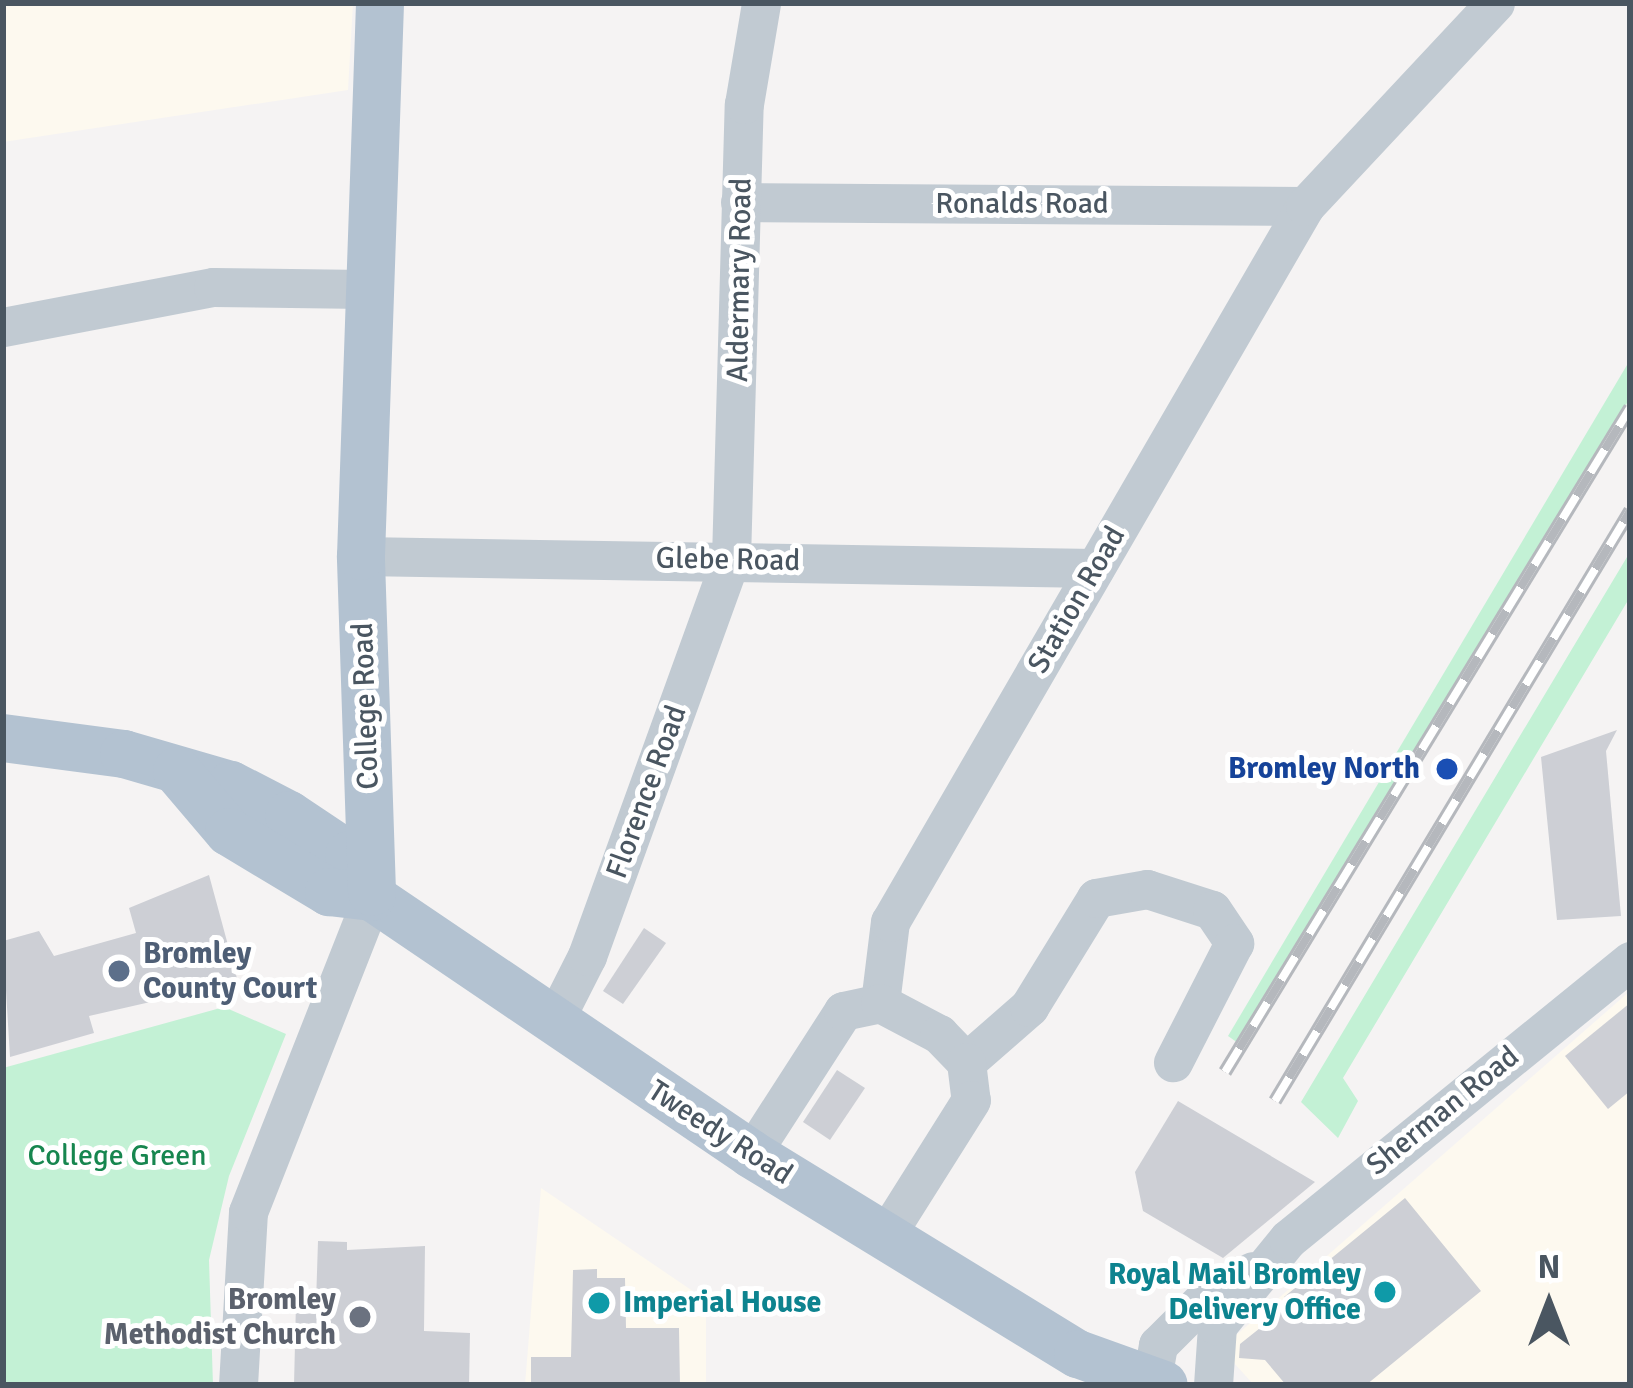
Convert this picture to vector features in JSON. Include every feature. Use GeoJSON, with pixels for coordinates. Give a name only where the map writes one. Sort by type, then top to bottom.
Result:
{"type":"FeatureCollection","features":[{"type":"Feature","properties":{"kind":"main road","name":"College Road"},"geometry":{"type":"LineString","coordinates":[[371,897],[361,556],[365,289],[380,3]]}},
{"type":"Feature","properties":{"kind":"main road","name":"Tweedy Road"},"geometry":{"type":"LineString","coordinates":[[3,738],[75,742],[177,771],[289,814],[349,855],[371,897]]}},
{"type":"Feature","properties":{"kind":"main road","name":"Tweedy Road"},"geometry":{"type":"LineString","coordinates":[[177,771],[229,832],[329,892],[371,897],[751,1154],[884,1238],[1136,1372]]}},
{"type":"Feature","properties":{"kind":"main road"},"geometry":{"type":"LineString","coordinates":[[289,814],[333,810],[368,779]]}},
{"type":"Feature","properties":{"kind":"street","name":"Aldermary Road"},"geometry":{"type":"LineString","coordinates":[[731,559],[740,202],[761,3]]}},
{"type":"Feature","properties":{"kind":"street","name":"Station Road"},"geometry":{"type":"LineString","coordinates":[[880,1003],[890,922],[1305,206],[1495,3]]}},
{"type":"Feature","properties":{"kind":"street","name":"Ronalds Road"},"geometry":{"type":"LineString","coordinates":[[740,202],[1305,206]]}},
{"type":"Feature","properties":{"kind":"street"},"geometry":{"type":"LineString","coordinates":[[3,327],[213,287],[365,289]]}},
{"type":"Feature","properties":{"kind":"street","name":"Glebe Road"},"geometry":{"type":"LineString","coordinates":[[361,556],[1095,568]]}},
{"type":"Feature","properties":{"kind":"street","name":"Florence Road"},"geometry":{"type":"LineString","coordinates":[[554,1022],[731,559]]}},
{"type":"Feature","properties":{"kind":"street"},"geometry":{"type":"LineString","coordinates":[[966,1062],[1029,1007],[1096,898],[1147,889],[1212,910],[1234,943],[1173,1062]]}},
{"type":"Feature","properties":{"kind":"street","name":"College Road"},"geometry":{"type":"LineString","coordinates":[[238,1385],[248,1212],[371,897]]}},
{"type":"Feature","properties":{"kind":"street","name":"Sherman Road"},"geometry":{"type":"LineString","coordinates":[[1136,1372],[1207,1296],[1261,1267],[1630,961]]}},
{"type":"Feature","properties":{"kind":"street"},"geometry":{"type":"LineString","coordinates":[[751,1154],[831,1022],[880,1003],[939,1034],[966,1062],[971,1100],[884,1238]]}},
{"type":"Feature","properties":{"kind":"street","name":"Sherman Road"},"geometry":{"type":"LineString","coordinates":[[1213,1385],[1216,1326],[1261,1267]]}},
{"type":"Feature","properties":{"kind":"shaded area"},"geometry":{"type":"Polygon","coordinates":[[[3,3],[353,3],[348,90],[3,142],[3,3]]]}},
{"type":"Feature","properties":{"kind":"shaded area"},"geometry":{"type":"Polygon","coordinates":[[[1630,991],[1630,1381],[1254,1385],[1234,1363],[1233,1338],[1630,991]]]}},
{"type":"Feature","properties":{"kind":"shaded area"},"geometry":{"type":"Polygon","coordinates":[[[541,1188],[706,1300],[706,1385],[525,1385],[541,1188]]]}},
{"type":"Feature","properties":{"kind":"green space"},"geometry":{"type":"Polygon","coordinates":[[[1630,360],[1630,398],[1238,1043],[1228,1036],[1630,360]]]}},
{"type":"Feature","properties":{"kind":"green space"},"geometry":{"type":"Polygon","coordinates":[[[1630,552],[1630,597],[1343,1078],[1358,1101],[1338,1138],[1301,1102],[1630,552]]]}},
{"type":"Feature","properties":{"kind":"green space","name":"College Green"},"geometry":{"type":"Polygon","coordinates":[[[224,1007],[286,1034],[229,1176],[209,1260],[213,1385],[3,1385],[3,1068],[224,1007]]]}},
{"type":"Feature","properties":{"kind":"building"},"geometry":{"type":"Polygon","coordinates":[[[1617,730],[1606,751],[1621,916],[1557,920],[1541,757],[1617,730]]]}},
{"type":"Feature","properties":{"kind":"building","name":"Bromley County Court"},"geometry":{"type":"Polygon","coordinates":[[[209,875],[238,982],[89,1016],[94,1033],[10,1057],[3,941],[39,931],[54,956],[136,933],[129,908],[209,875]]]}},
{"type":"Feature","properties":{"kind":"building"},"geometry":{"type":"Polygon","coordinates":[[[644,928],[666,943],[623,1004],[603,991],[644,928]]]}},
{"type":"Feature","properties":{"kind":"building"},"geometry":{"type":"Polygon","coordinates":[[[1630,1003],[1630,1091],[1608,1109],[1565,1056],[1630,1003]]]}},
{"type":"Feature","properties":{"kind":"building"},"geometry":{"type":"Polygon","coordinates":[[[837,1070],[865,1088],[830,1140],[803,1122],[837,1070]]]}},
{"type":"Feature","properties":{"kind":"building"},"geometry":{"type":"Polygon","coordinates":[[[1178,1101],[1315,1182],[1223,1258],[1143,1211],[1135,1172],[1178,1101]]]}},
{"type":"Feature","properties":{"kind":"building","name":"Royal Mail Bromley Delivery Office"},"geometry":{"type":"Polygon","coordinates":[[[1405,1198],[1481,1291],[1366,1385],[1286,1385],[1265,1360],[1239,1358],[1240,1344],[1290,1304],[1284,1297],[1405,1198]]]}},
{"type":"Feature","properties":{"kind":"building","name":"Bromley Methodist Church"},"geometry":{"type":"Polygon","coordinates":[[[318,1241],[347,1242],[347,1250],[425,1246],[424,1331],[470,1333],[469,1385],[294,1385],[296,1302],[316,1303],[318,1241]]]}},
{"type":"Feature","properties":{"kind":"building","name":"Imperial House"},"geometry":{"type":"Polygon","coordinates":[[[597,1269],[597,1278],[625,1278],[626,1328],[679,1328],[680,1385],[531,1385],[531,1357],[571,1357],[573,1270],[597,1269]]]}},
{"type":"Feature","properties":{"kind":"railway"},"geometry":{"type":"LineString","coordinates":[[1225,1072],[1630,408]]}},
{"type":"Feature","properties":{"kind":"railway"},"geometry":{"type":"LineString","coordinates":[[1275,1101],[1630,511]]}},
{"type":"Feature","properties":{"kind":"place","name":"Bromley North"},"geometry":{"type":"Point","coordinates":[1447,769]}},
{"type":"Feature","properties":{"kind":"place","name":"Bromley County Court"},"geometry":{"type":"Point","coordinates":[119,971]}},
{"type":"Feature","properties":{"kind":"place","name":"Royal Mail Bromley Delivery Office"},"geometry":{"type":"Point","coordinates":[1385,1292]}},
{"type":"Feature","properties":{"kind":"place","name":"Imperial House"},"geometry":{"type":"Point","coordinates":[599,1303]}},
{"type":"Feature","properties":{"kind":"place","name":"Bromley Methodist Church"},"geometry":{"type":"Point","coordinates":[360,1317]}}]}
